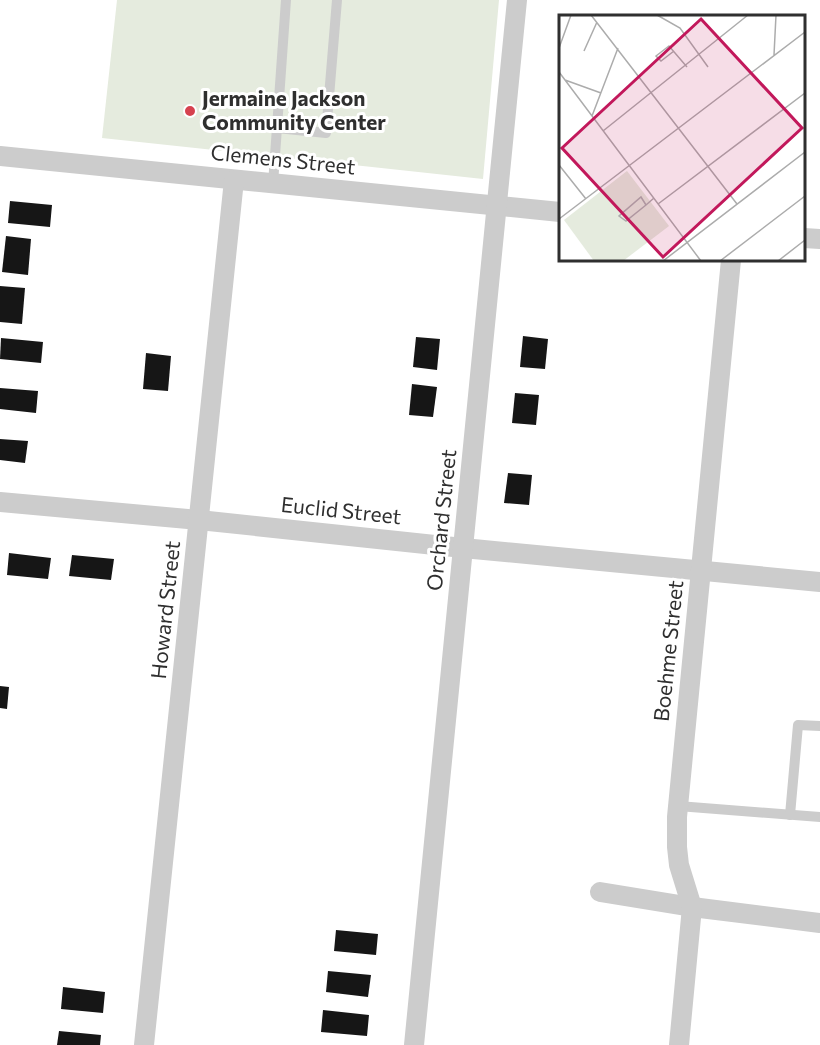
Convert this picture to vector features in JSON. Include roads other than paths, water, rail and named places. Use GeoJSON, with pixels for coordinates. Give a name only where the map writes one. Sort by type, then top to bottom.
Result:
{"type":"FeatureCollection","features":[{"type":"Feature","properties":{"kind":"street","name":"Orchard Street"},"geometry":{"type":"LineString","coordinates":[[414,1045],[517,0]]}},
{"type":"Feature","properties":{"kind":"street","name":"Clemens Street"},"geometry":{"type":"LineString","coordinates":[[0,156],[559,212]]}},
{"type":"Feature","properties":{"kind":"street","name":"Howard Street"},"geometry":{"type":"LineString","coordinates":[[144,1045],[234,180]]}},
{"type":"Feature","properties":{"kind":"street"},"geometry":{"type":"LineString","coordinates":[[805,238],[820,239]]}},
{"type":"Feature","properties":{"kind":"street","name":"Boehme Street"},"geometry":{"type":"LineString","coordinates":[[679,1045],[693,907],[678,856],[678,806],[731,261]]}},
{"type":"Feature","properties":{"kind":"street","name":"Euclid Street"},"geometry":{"type":"LineString","coordinates":[[0,502],[820,582]]}},
{"type":"Feature","properties":{"kind":"street"},"geometry":{"type":"LineString","coordinates":[[600,892],[693,907],[820,923]]}},
{"type":"Feature","properties":{"kind":"lane"},"geometry":{"type":"LineString","coordinates":[[273,184],[286,0]]}},
{"type":"Feature","properties":{"kind":"lane"},"geometry":{"type":"LineString","coordinates":[[277,128],[326,133],[337,0]]}},
{"type":"Feature","properties":{"kind":"lane"},"geometry":{"type":"LineString","coordinates":[[790,815],[798,725],[820,726]]}},
{"type":"Feature","properties":{"kind":"lane"},"geometry":{"type":"LineString","coordinates":[[678,806],[820,817]]}},
{"type":"Feature","properties":{"kind":"place","name":"Jermaine Jackson Community Center"},"geometry":{"type":"Point","coordinates":[190,111]}}]}
